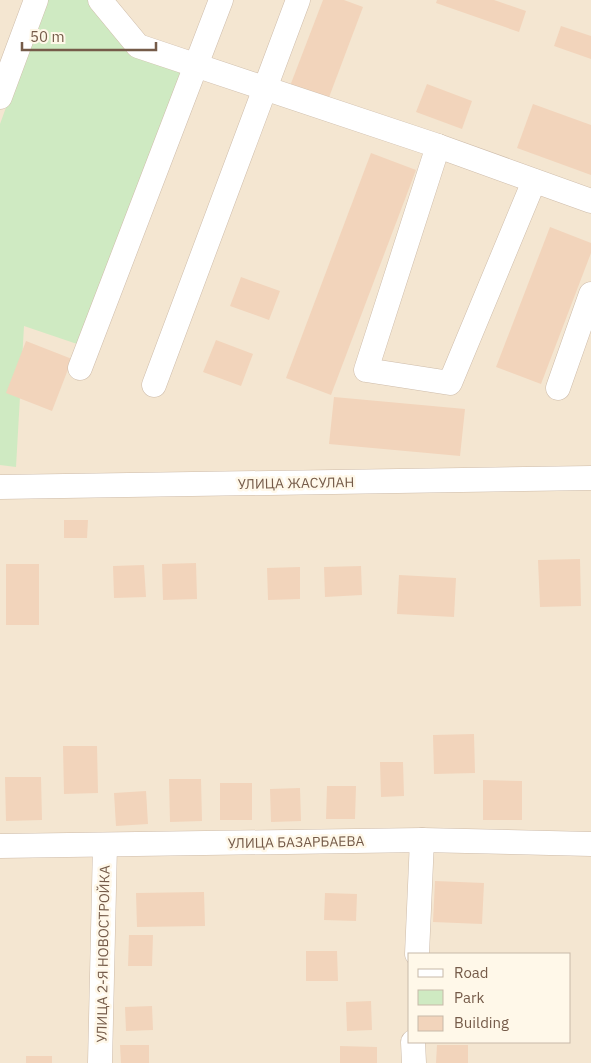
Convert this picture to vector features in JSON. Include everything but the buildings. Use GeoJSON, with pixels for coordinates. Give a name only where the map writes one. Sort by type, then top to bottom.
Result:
{"type":"FeatureCollection","features":[{"type":"Feature","properties":{"kind":"street"},"geometry":{"type":"LineString","coordinates":[[0,97],[36,0]]}},
{"type":"Feature","properties":{"kind":"street"},"geometry":{"type":"LineString","coordinates":[[100,0],[138,46],[438,146],[591,201]]}},
{"type":"Feature","properties":{"kind":"street"},"geometry":{"type":"LineString","coordinates":[[80,368],[221,0]]}},
{"type":"Feature","properties":{"kind":"street"},"geometry":{"type":"LineString","coordinates":[[154,385],[298,0]]}},
{"type":"Feature","properties":{"kind":"street"},"geometry":{"type":"LineString","coordinates":[[438,146],[366,370],[450,383],[534,181]]}},
{"type":"Feature","properties":{"kind":"street"},"geometry":{"type":"LineString","coordinates":[[558,388],[591,294]]}},
{"type":"Feature","properties":{"kind":"street","name":"УЛИЦА ЖАСУЛАН"},"geometry":{"type":"LineString","coordinates":[[0,487],[591,478]]}},
{"type":"Feature","properties":{"kind":"street"},"geometry":{"type":"LineString","coordinates":[[417,953],[422,840]]}},
{"type":"Feature","properties":{"kind":"street","name":"УЛИЦА БАЗАРБАЕВА"},"geometry":{"type":"LineString","coordinates":[[0,846],[422,840],[591,844]]}},
{"type":"Feature","properties":{"kind":"street","name":"УЛИЦА 2-Я НОВОСТРОЙКА"},"geometry":{"type":"LineString","coordinates":[[100,1063],[105,845]]}},
{"type":"Feature","properties":{"kind":"street"},"geometry":{"type":"LineString","coordinates":[[413,1043],[414,1063]]}},
{"type":"Feature","properties":{"kind":"shaded area"},"geometry":{"type":"Polygon","coordinates":[[[0,0],[591,0],[591,1063],[0,1063],[0,0]]]}},
{"type":"Feature","properties":{"kind":"green space"},"geometry":{"type":"Polygon","coordinates":[[[45,0],[88,0],[130,48],[186,69],[80,345],[24,326],[16,467],[0,465],[0,124],[45,0]]]}}]}
